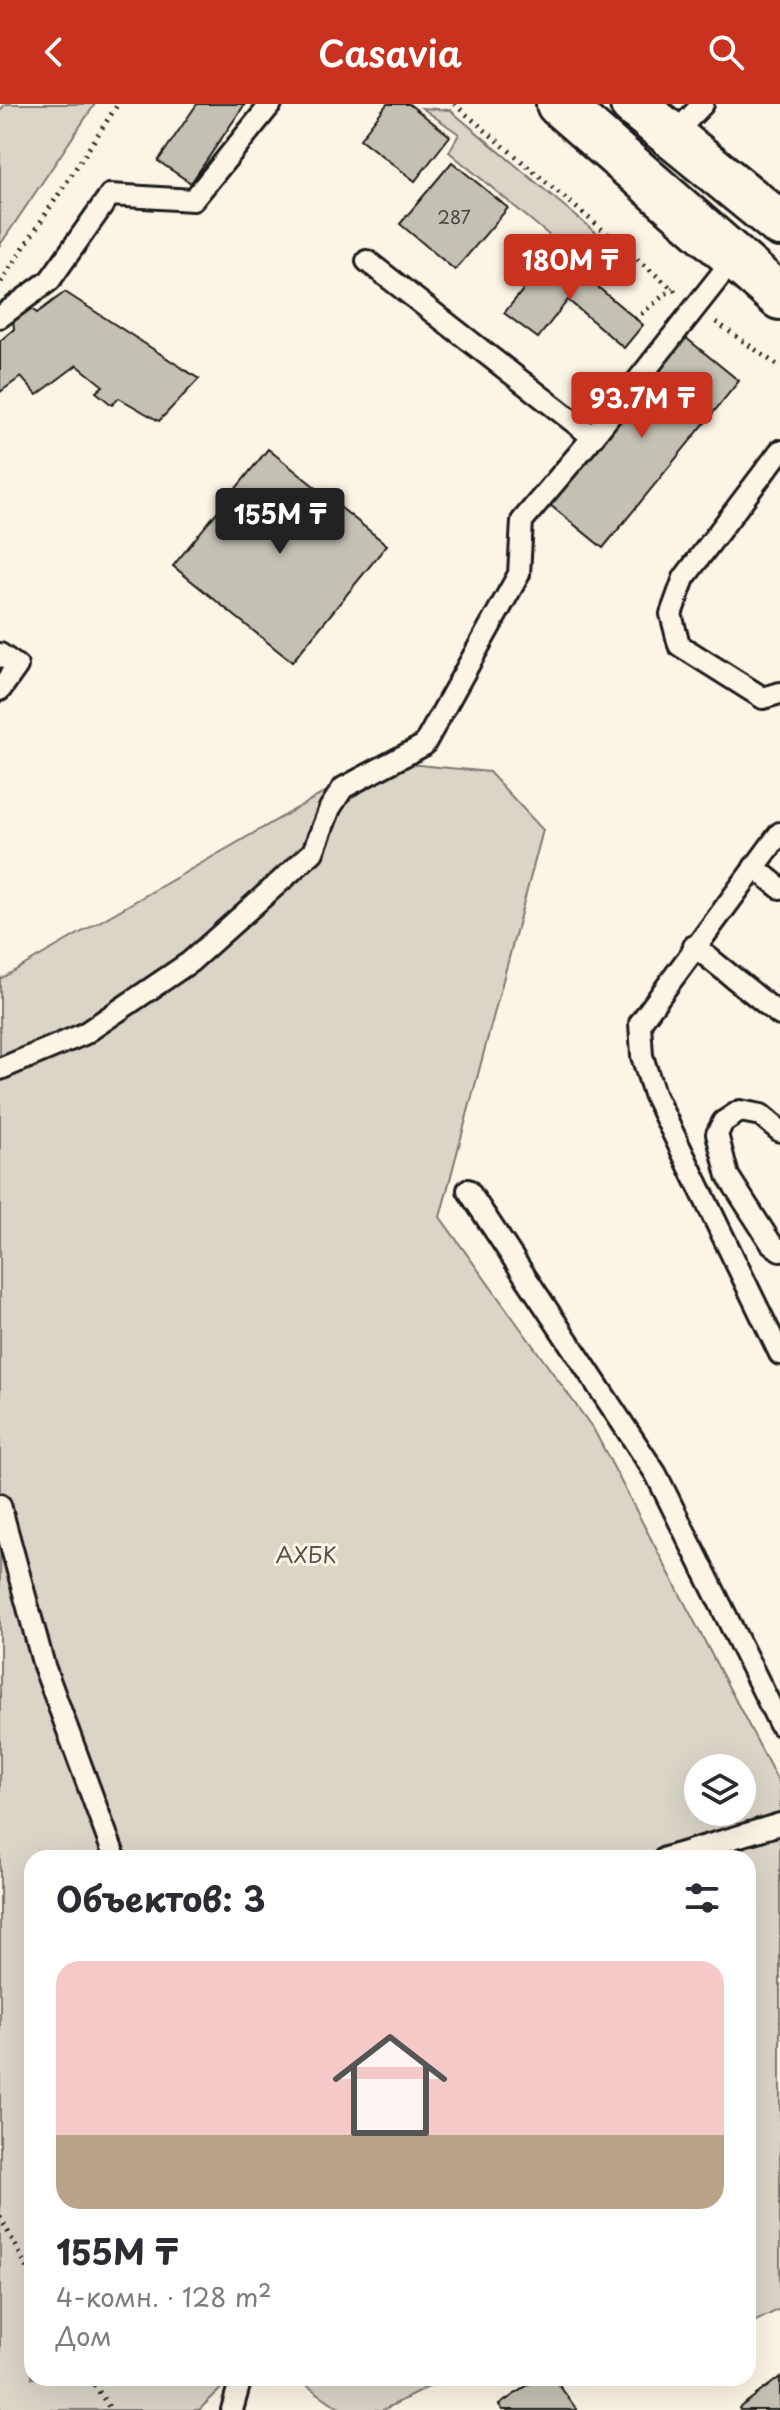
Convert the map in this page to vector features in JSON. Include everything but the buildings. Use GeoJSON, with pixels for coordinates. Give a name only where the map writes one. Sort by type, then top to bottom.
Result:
{"type":"FeatureCollection","features":[{"type":"Feature","properties":{"kind":"main road"},"geometry":{"type":"LineString","coordinates":[[559,104],[780,297]]}},
{"type":"Feature","properties":{"kind":"main road"},"geometry":{"type":"LineString","coordinates":[[633,104],[780,224]]}},
{"type":"Feature","properties":{"kind":"lane"},"geometry":{"type":"LineString","coordinates":[[0,317],[50,280],[110,195],[193,200],[271,104]]}},
{"type":"Feature","properties":{"kind":"lane"},"geometry":{"type":"LineString","coordinates":[[671,137],[703,104]]}},
{"type":"Feature","properties":{"kind":"lane"},"geometry":{"type":"LineString","coordinates":[[0,1069],[84,1034],[190,962],[313,852],[330,808],[343,788],[424,745],[519,574],[522,521],[593,437],[735,257]]}},
{"type":"Feature","properties":{"kind":"lane"},"geometry":{"type":"LineString","coordinates":[[367,261],[593,437]]}},
{"type":"Feature","properties":{"kind":"lane"},"geometry":{"type":"LineString","coordinates":[[780,451],[684,578],[671,614],[679,645],[763,698],[780,693]]}},
{"type":"Feature","properties":{"kind":"lane"},"geometry":{"type":"LineString","coordinates":[[0,654],[17,666],[0,690]]}},
{"type":"Feature","properties":{"kind":"lane"},"geometry":{"type":"LineString","coordinates":[[780,833],[640,1023],[642,1056],[654,1094],[780,1354]]}},
{"type":"Feature","properties":{"kind":"lane"},"geometry":{"type":"LineString","coordinates":[[754,867],[780,888]]}},
{"type":"Feature","properties":{"kind":"lane"},"geometry":{"type":"LineString","coordinates":[[694,946],[780,1015]]}},
{"type":"Feature","properties":{"kind":"lane"},"geometry":{"type":"LineString","coordinates":[[780,1131],[761,1115],[740,1111],[723,1122],[717,1134],[728,1176],[771,1243],[780,1250]]}},
{"type":"Feature","properties":{"kind":"lane"},"geometry":{"type":"LineString","coordinates":[[468,1190],[656,1474],[780,1725]]}},
{"type":"Feature","properties":{"kind":"lane"},"geometry":{"type":"LineString","coordinates":[[0,1505],[44,1666],[112,1850]]}},
{"type":"Feature","properties":{"kind":"lane"},"geometry":{"type":"LineString","coordinates":[[692,1850],[780,1824]]}},
{"type":"Feature","properties":{"kind":"lane"},"geometry":{"type":"LineString","coordinates":[[232,2410],[239,2386]]}},
{"type":"Feature","properties":{"kind":"path"},"geometry":{"type":"LineString","coordinates":[[0,282],[118,104]]}},
{"type":"Feature","properties":{"kind":"path"},"geometry":{"type":"LineString","coordinates":[[454,104],[671,288],[780,367]]}},
{"type":"Feature","properties":{"kind":"path"},"geometry":{"type":"LineString","coordinates":[[635,319],[671,288],[683,282]]}},
{"type":"Feature","properties":{"kind":"path"},"geometry":{"type":"LineString","coordinates":[[0,2217],[24,2261]]}},
{"type":"Feature","properties":{"kind":"path"},"geometry":{"type":"LineString","coordinates":[[95,2386],[111,2410]]}},
{"type":"Feature","properties":{"kind":"green space"},"geometry":{"type":"Polygon","coordinates":[[[5,104],[95,104],[0,245],[0,111],[5,104]]]}},
{"type":"Feature","properties":{"kind":"green space"},"geometry":{"type":"Polygon","coordinates":[[[422,108],[450,110],[602,238],[585,265],[449,152],[459,134],[422,108]]]}},
{"type":"Feature","properties":{"kind":"green space","name":"АХБК"},"geometry":{"type":"Polygon","coordinates":[[[379,761],[489,772],[543,830],[440,1217],[594,1430],[780,1785],[780,2309],[756,2321],[756,1850],[24,1850],[24,2386],[224,2386],[199,2410],[0,2410],[0,979],[379,761]]]}},
{"type":"Feature","properties":{"kind":"green space"},"geometry":{"type":"Polygon","coordinates":[[[308,2386],[430,2386],[383,2410],[342,2410],[308,2386]]]}}]}
